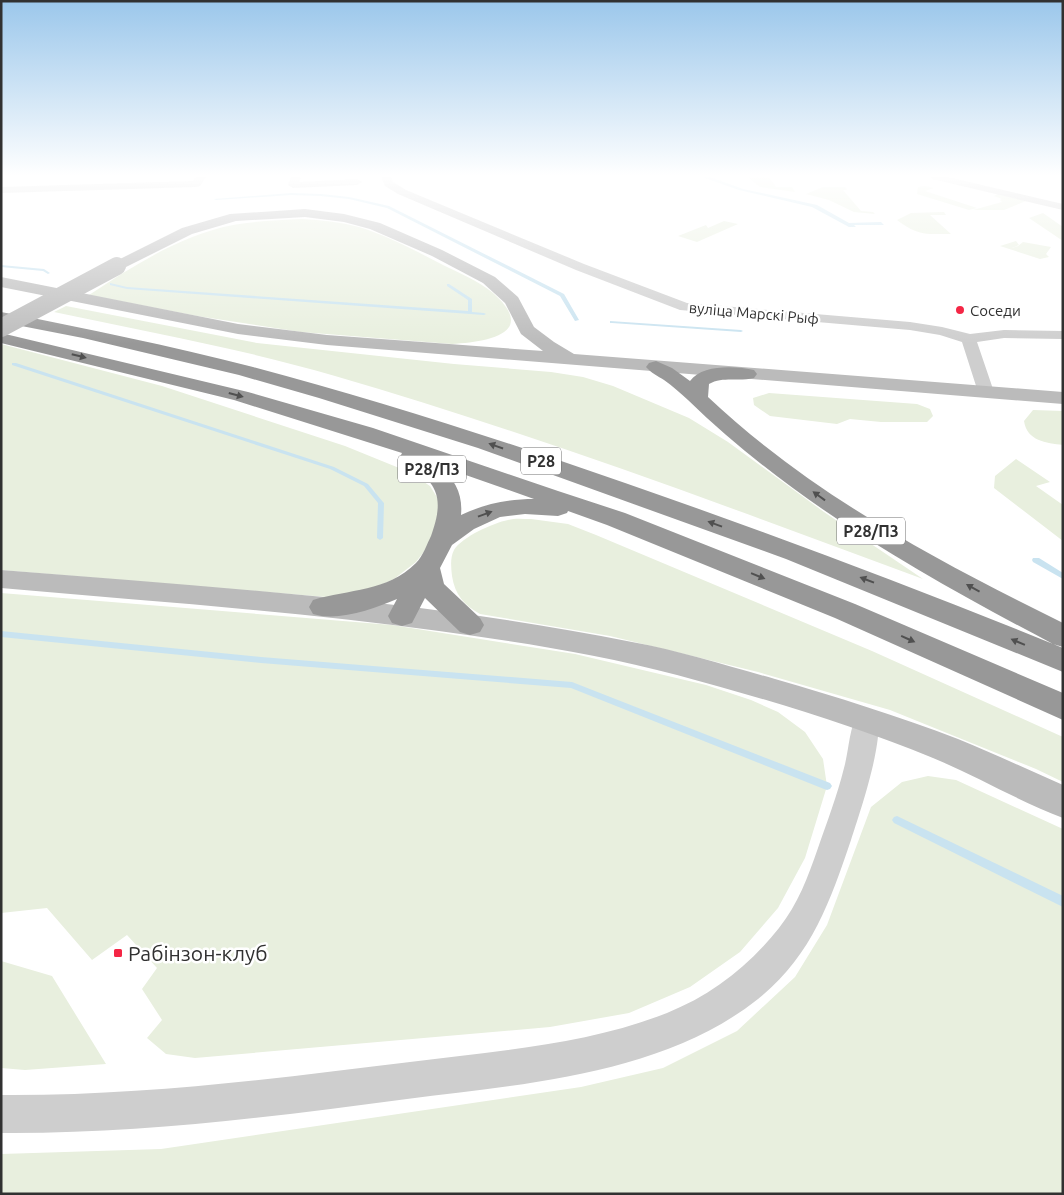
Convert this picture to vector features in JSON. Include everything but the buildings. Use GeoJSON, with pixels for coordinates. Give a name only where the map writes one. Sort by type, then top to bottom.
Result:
{"type":"FeatureCollection","features":[{"type":"Feature","properties":{"kind":"highway","name":"Р28"},"geometry":{"type":"LineString","coordinates":[[1,318],[115,338],[200,359],[318,390],[456,432],[605,484],[870,581],[1063,661]]}},
{"type":"Feature","properties":{"kind":"highway","name":"Р28"},"geometry":{"type":"LineString","coordinates":[[1,338],[32,344],[231,394],[365,433],[616,519],[846,611],[1063,707]]}},
{"type":"Feature","properties":{"kind":"highway","name":"Р28/П3"},"geometry":{"type":"LineString","coordinates":[[656,367],[681,381],[698,399],[741,437],[829,504],[882,537],[1063,636]]}},
{"type":"Feature","properties":{"kind":"highway","name":"Р28/П3"},"geometry":{"type":"LineString","coordinates":[[698,399],[699,382],[704,377],[717,374],[747,374]]}},
{"type":"Feature","properties":{"kind":"highway","name":"Р28/П3"},"geometry":{"type":"LineString","coordinates":[[365,433],[430,466],[442,480],[449,496],[450,514],[443,539],[402,616]]}},
{"type":"Feature","properties":{"kind":"highway","name":"Р28/П3"},"geometry":{"type":"LineString","coordinates":[[443,539],[472,519],[497,510],[522,506],[555,507],[616,519]]}},
{"type":"Feature","properties":{"kind":"highway","name":"Р28/П3"},"geometry":{"type":"LineString","coordinates":[[323,607],[376,598],[409,582],[427,568]]}},
{"type":"Feature","properties":{"kind":"highway"},"geometry":{"type":"LineString","coordinates":[[427,568],[431,588],[470,624]]}},
{"type":"Feature","properties":{"kind":"street","name":"Р28/П3"},"geometry":{"type":"LineString","coordinates":[[1,328],[183,233]]}},
{"type":"Feature","properties":{"kind":"street","name":"Р28/П3"},"geometry":{"type":"LineString","coordinates":[[390,233],[472,270],[503,290],[512,301],[526,330],[547,346],[573,360]]}},
{"type":"Feature","properties":{"kind":"street","name":"вуліца Марскі Рыф"},"geometry":{"type":"LineString","coordinates":[[499,233],[580,267],[685,307],[910,326],[942,331],[970,339]]}},
{"type":"Feature","properties":{"kind":"street","name":"Р28/П3"},"geometry":{"type":"LineString","coordinates":[[1,282],[238,329],[327,340],[1063,398]]}},
{"type":"Feature","properties":{"kind":"street"},"geometry":{"type":"LineString","coordinates":[[510,355],[522,321]]}},
{"type":"Feature","properties":{"kind":"street","name":"Р28/П3"},"geometry":{"type":"LineString","coordinates":[[447,350],[474,347],[503,339],[513,332],[522,321]]}},
{"type":"Feature","properties":{"kind":"street"},"geometry":{"type":"LineString","coordinates":[[986,392],[970,339],[1004,334],[1063,334]]}},
{"type":"Feature","properties":{"kind":"street","name":"Р28/П3"},"geometry":{"type":"LineString","coordinates":[[1,579],[323,607],[402,616]]}},
{"type":"Feature","properties":{"kind":"street"},"geometry":{"type":"LineString","coordinates":[[402,616],[470,624],[572,641],[690,667],[867,720],[966,757],[1063,802]]}},
{"type":"Feature","properties":{"kind":"street"},"geometry":{"type":"LineString","coordinates":[[1,1114],[44,1115],[177,1108],[329,1092],[551,1061],[638,1041],[708,1012],[758,976],[800,928],[824,877],[854,785],[862,754],[867,720]]}},
{"type":"Feature","properties":{"kind":"green space"},"geometry":{"type":"Polygon","coordinates":[[[205,233],[375,233],[402,244],[482,285],[493,293],[506,307],[511,318],[509,327],[492,338],[452,344],[301,332],[197,316],[89,295],[140,263],[205,233]]]}},
{"type":"Feature","properties":{"kind":"green space"},"geometry":{"type":"Polygon","coordinates":[[[686,233],[718,233],[697,242],[678,236],[686,233]]]}},
{"type":"Feature","properties":{"kind":"green space"},"geometry":{"type":"Polygon","coordinates":[[[922,233],[950,233],[951,234],[935,234],[922,233]]]}},
{"type":"Feature","properties":{"kind":"green space"},"geometry":{"type":"Polygon","coordinates":[[[1051,233],[1063,233],[1063,241],[1051,233]]]}},
{"type":"Feature","properties":{"kind":"green space"},"geometry":{"type":"Polygon","coordinates":[[[1016,241],[1019,245],[1012,248],[1018,246],[1023,242],[1051,247],[1046,254],[1049,257],[1040,259],[1000,246],[1016,241]]]}},
{"type":"Feature","properties":{"kind":"green space"},"geometry":{"type":"Polygon","coordinates":[[[66,306],[257,343],[454,364],[551,372],[583,377],[613,386],[689,418],[728,442],[824,512],[923,579],[631,472],[409,398],[266,357],[54,312],[66,306]]]}},
{"type":"Feature","properties":{"kind":"green space"},"geometry":{"type":"Polygon","coordinates":[[[1,344],[162,386],[345,446],[409,472],[430,486],[440,502],[436,536],[416,562],[394,579],[374,588],[338,598],[1,570],[1,344]]]}},
{"type":"Feature","properties":{"kind":"green space"},"geometry":{"type":"Polygon","coordinates":[[[769,393],[917,404],[930,409],[933,416],[927,422],[881,422],[850,419],[837,424],[770,416],[754,405],[753,398],[769,393]]]}},
{"type":"Feature","properties":{"kind":"green space"},"geometry":{"type":"Polygon","coordinates":[[[1033,410],[1063,411],[1063,445],[1038,440],[1029,433],[1024,421],[1033,410]]]}},
{"type":"Feature","properties":{"kind":"green space"},"geometry":{"type":"Polygon","coordinates":[[[1016,459],[1050,482],[1036,486],[1063,505],[1063,541],[994,488],[995,476],[1016,459]]]}},
{"type":"Feature","properties":{"kind":"green space"},"geometry":{"type":"Polygon","coordinates":[[[511,519],[531,519],[568,524],[596,535],[872,651],[1063,737],[1063,782],[1036,769],[890,710],[758,672],[610,636],[480,614],[461,599],[455,589],[451,566],[454,550],[464,540],[494,524],[511,519]]]}},
{"type":"Feature","properties":{"kind":"green space"},"geometry":{"type":"Polygon","coordinates":[[[1,593],[392,625],[575,654],[706,685],[751,700],[778,712],[805,732],[823,759],[827,786],[805,858],[778,908],[740,952],[690,987],[629,1013],[550,1027],[195,1058],[166,1054],[147,1038],[162,1020],[142,989],[157,968],[127,935],[92,960],[47,908],[1,913],[1,593]]]}},
{"type":"Feature","properties":{"kind":"green space"},"geometry":{"type":"Polygon","coordinates":[[[928,776],[956,780],[1063,829],[1063,1194],[1,1194],[1,1154],[161,1149],[581,1087],[663,1068],[737,1031],[795,977],[827,925],[871,807],[902,782],[928,776]]]}},
{"type":"Feature","properties":{"kind":"green space"},"geometry":{"type":"Polygon","coordinates":[[[1,961],[52,976],[106,1064],[25,1070],[1,1068],[1,961]]]}},
{"type":"Feature","properties":{"kind":"waterway"},"geometry":{"type":"LineString","coordinates":[[439,233],[562,295],[577,320]]}},
{"type":"Feature","properties":{"kind":"waterway"},"geometry":{"type":"LineString","coordinates":[[1,266],[44,270],[48,273]]}},
{"type":"Feature","properties":{"kind":"waterway"},"geometry":{"type":"LineString","coordinates":[[112,284],[127,288],[470,313]]}},
{"type":"Feature","properties":{"kind":"waterway"},"geometry":{"type":"LineString","coordinates":[[449,285],[470,300],[470,313]]}},
{"type":"Feature","properties":{"kind":"waterway"},"geometry":{"type":"LineString","coordinates":[[470,313],[484,314]]}},
{"type":"Feature","properties":{"kind":"waterway"},"geometry":{"type":"LineString","coordinates":[[612,322],[741,331]]}},
{"type":"Feature","properties":{"kind":"waterway"},"geometry":{"type":"LineString","coordinates":[[14,364],[332,468],[366,485],[381,503],[380,538]]}},
{"type":"Feature","properties":{"kind":"waterway"},"geometry":{"type":"LineString","coordinates":[[1036,560],[1063,577]]}},
{"type":"Feature","properties":{"kind":"waterway"},"geometry":{"type":"LineString","coordinates":[[1,634],[261,660],[572,685],[827,786]]}},
{"type":"Feature","properties":{"kind":"waterway"},"geometry":{"type":"LineString","coordinates":[[897,820],[1063,902]]}},
{"type":"Feature","properties":{"kind":"place","name":"Соседи"},"geometry":{"type":"Point","coordinates":[960,310]}},
{"type":"Feature","properties":{"kind":"place","name":"Рабінзон-клуб"},"geometry":{"type":"Point","coordinates":[118,953]}}]}
